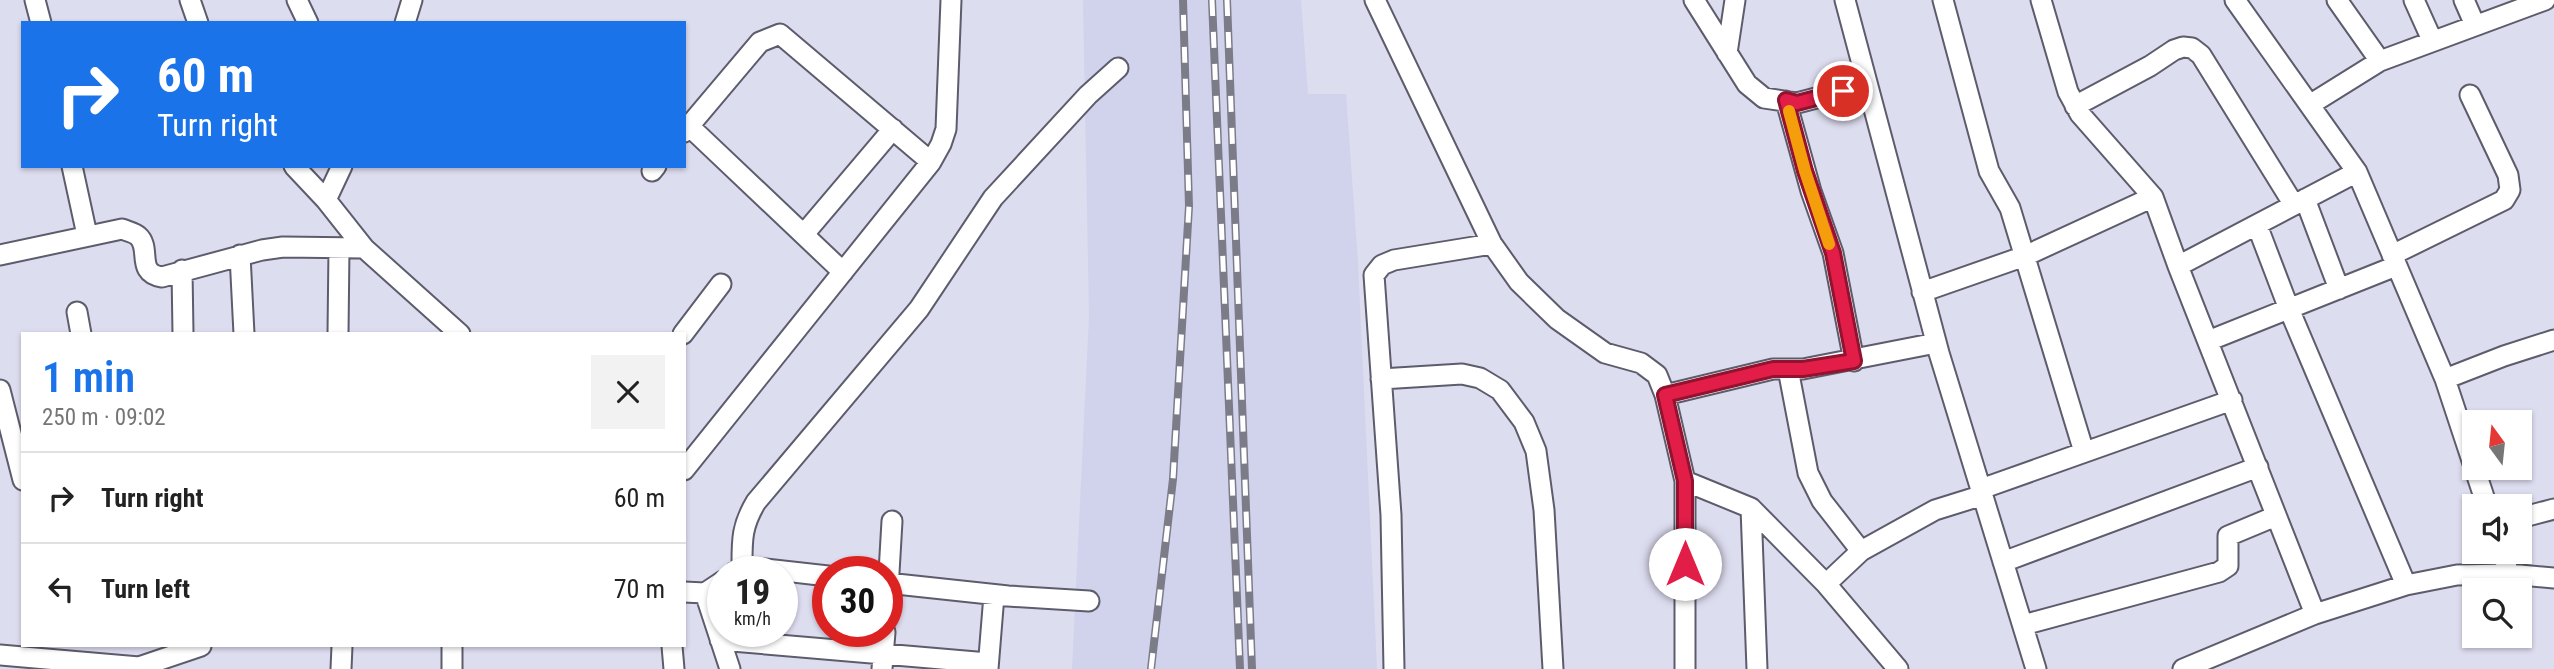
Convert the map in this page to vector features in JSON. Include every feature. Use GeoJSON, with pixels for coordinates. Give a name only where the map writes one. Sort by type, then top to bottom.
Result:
{"type":"FeatureCollection","features":[{"type":"Feature","properties":{"kind":"street"},"geometry":{"type":"LineString","coordinates":[[35,0],[40,21]]}},
{"type":"Feature","properties":{"kind":"street"},"geometry":{"type":"LineString","coordinates":[[190,0],[197,21]]}},
{"type":"Feature","properties":{"kind":"street"},"geometry":{"type":"LineString","coordinates":[[297,0],[307,21]]}},
{"type":"Feature","properties":{"kind":"street"},"geometry":{"type":"LineString","coordinates":[[406,21],[412,0]]}},
{"type":"Feature","properties":{"kind":"street"},"geometry":{"type":"LineString","coordinates":[[686,468],[931,162],[942,144],[946,129],[951,0]]}},
{"type":"Feature","properties":{"kind":"street"},"geometry":{"type":"LineString","coordinates":[[1375,0],[1492,244],[1519,282],[1556,319],[1605,353],[1641,363],[1657,375],[1665,395],[1685,481],[1685,669]]}},
{"type":"Feature","properties":{"kind":"street"},"geometry":{"type":"LineString","coordinates":[[1694,0],[1747,83],[1765,98],[1797,103],[1866,85]]}},
{"type":"Feature","properties":{"kind":"street"},"geometry":{"type":"LineString","coordinates":[[1727,53],[1735,0]]}},
{"type":"Feature","properties":{"kind":"street"},"geometry":{"type":"LineString","coordinates":[[1845,0],[1936,343],[2036,669]]}},
{"type":"Feature","properties":{"kind":"street"},"geometry":{"type":"LineString","coordinates":[[1943,0],[1989,171],[2010,208],[2084,452]]}},
{"type":"Feature","properties":{"kind":"street"},"geometry":{"type":"LineString","coordinates":[[2040,0],[2068,92],[2075,106],[2153,197],[2315,614]]}},
{"type":"Feature","properties":{"kind":"street"},"geometry":{"type":"LineString","coordinates":[[2235,0],[2357,172],[2445,379],[2483,494]]}},
{"type":"Feature","properties":{"kind":"street"},"geometry":{"type":"LineString","coordinates":[[2337,0],[2380,61]]}},
{"type":"Feature","properties":{"kind":"street"},"geometry":{"type":"LineString","coordinates":[[2414,0],[2432,40]]}},
{"type":"Feature","properties":{"kind":"street"},"geometry":{"type":"LineString","coordinates":[[2465,0],[2475,25]]}},
{"type":"Feature","properties":{"kind":"street"},"geometry":{"type":"LineString","coordinates":[[2311,104],[2380,61],[2545,0]]}},
{"type":"Feature","properties":{"kind":"street"},"geometry":{"type":"LineString","coordinates":[[843,272],[687,129],[760,42],[780,34],[931,162]]}},
{"type":"Feature","properties":{"kind":"street"},"geometry":{"type":"LineString","coordinates":[[2075,106],[2150,66],[2174,50],[2192,48],[2201,55],[2300,202],[2339,289]]}},
{"type":"Feature","properties":{"kind":"street"},"geometry":{"type":"LineString","coordinates":[[740,556],[745,520],[756,502],[919,309],[993,198],[1088,95],[1118,68]]}},
{"type":"Feature","properties":{"kind":"street"},"geometry":{"type":"LineString","coordinates":[[2208,341],[2339,289],[2504,200],[2510,190],[2508,175],[2470,94]]}},
{"type":"Feature","properties":{"kind":"street"},"geometry":{"type":"LineString","coordinates":[[1786,100],[1802,160],[1833,253],[1854,361]]}},
{"type":"Feature","properties":{"kind":"street"},"geometry":{"type":"LineString","coordinates":[[804,234],[893,129]]}},
{"type":"Feature","properties":{"kind":"street"},"geometry":{"type":"LineString","coordinates":[[72,168],[87,235]]}},
{"type":"Feature","properties":{"kind":"street"},"geometry":{"type":"LineString","coordinates":[[296,168],[364,248],[458,332]]}},
{"type":"Feature","properties":{"kind":"street"},"geometry":{"type":"LineString","coordinates":[[326,201],[341,168]]}},
{"type":"Feature","properties":{"kind":"street"},"geometry":{"type":"LineString","coordinates":[[2178,266],[2357,172]]}},
{"type":"Feature","properties":{"kind":"street"},"geometry":{"type":"LineString","coordinates":[[1922,292],[2025,256],[2153,197]]}},
{"type":"Feature","properties":{"kind":"street"},"geometry":{"type":"LineString","coordinates":[[2257,225],[2289,309],[2406,585]]}},
{"type":"Feature","properties":{"kind":"street"},"geometry":{"type":"LineString","coordinates":[[0,255],[122,229],[138,235],[149,272],[162,277],[240,255],[283,247],[364,248]]}},
{"type":"Feature","properties":{"kind":"street"},"geometry":{"type":"LineString","coordinates":[[1394,669],[1391,514],[1374,275],[1382,265],[1394,260],[1492,244]]}},
{"type":"Feature","properties":{"kind":"street"},"geometry":{"type":"LineString","coordinates":[[338,332],[339,248]]}},
{"type":"Feature","properties":{"kind":"street"},"geometry":{"type":"LineString","coordinates":[[240,255],[244,332]]}},
{"type":"Feature","properties":{"kind":"street"},"geometry":{"type":"LineString","coordinates":[[182,270],[183,332]]}},
{"type":"Feature","properties":{"kind":"street"},"geometry":{"type":"LineString","coordinates":[[684,332],[720,284]]}},
{"type":"Feature","properties":{"kind":"street"},"geometry":{"type":"LineString","coordinates":[[77,312],[81,332]]}},
{"type":"Feature","properties":{"kind":"street"},"geometry":{"type":"LineString","coordinates":[[2445,379],[2554,340]]}},
{"type":"Feature","properties":{"kind":"street"},"geometry":{"type":"LineString","coordinates":[[1665,395],[1773,369],[1803,369],[1854,361],[1936,343]]}},
{"type":"Feature","properties":{"kind":"street"},"geometry":{"type":"LineString","coordinates":[[1788,369],[1808,473],[1822,501],[1861,551]]}},
{"type":"Feature","properties":{"kind":"street"},"geometry":{"type":"LineString","coordinates":[[1381,379],[1462,374],[1480,378],[1500,390],[1524,422],[1536,451],[1544,510],[1553,669]]}},
{"type":"Feature","properties":{"kind":"street"},"geometry":{"type":"LineString","coordinates":[[0,390],[14,461]]}},
{"type":"Feature","properties":{"kind":"street"},"geometry":{"type":"LineString","coordinates":[[1826,584],[1861,551],[1936,510],[2084,452],[2232,400]]}},
{"type":"Feature","properties":{"kind":"street"},"geometry":{"type":"LineString","coordinates":[[2003,562],[2258,467]]}},
{"type":"Feature","properties":{"kind":"street"},"geometry":{"type":"LineString","coordinates":[[1685,481],[1751,508],[1826,584],[1898,669]]}},
{"type":"Feature","properties":{"kind":"street"},"geometry":{"type":"LineString","coordinates":[[1751,508],[1757,669]]}},
{"type":"Feature","properties":{"kind":"street"},"geometry":{"type":"LineString","coordinates":[[2532,515],[2554,509]]}},
{"type":"Feature","properties":{"kind":"street"},"geometry":{"type":"LineString","coordinates":[[2022,625],[2219,572],[2228,566],[2228,536],[2276,516]]}},
{"type":"Feature","properties":{"kind":"street"},"geometry":{"type":"LineString","coordinates":[[890,556],[892,521]]}},
{"type":"Feature","properties":{"kind":"street"},"geometry":{"type":"LineString","coordinates":[[2506,564],[2509,574]]}},
{"type":"Feature","properties":{"kind":"street"},"geometry":{"type":"LineString","coordinates":[[2183,669],[2315,614],[2406,585],[2457,575],[2509,574],[2554,578]]}},
{"type":"Feature","properties":{"kind":"street"},"geometry":{"type":"LineString","coordinates":[[903,585],[1088,601]]}},
{"type":"Feature","properties":{"kind":"street"},"geometry":{"type":"LineString","coordinates":[[686,592],[705,593],[707,599]]}},
{"type":"Feature","properties":{"kind":"street"},"geometry":{"type":"LineString","coordinates":[[772,647],[882,662],[988,666],[994,594]]}},
{"type":"Feature","properties":{"kind":"street"},"geometry":{"type":"LineString","coordinates":[[0,655],[85,666],[144,668],[194,647]]}},
{"type":"Feature","properties":{"kind":"street"},"geometry":{"type":"LineString","coordinates":[[341,669],[342,647]]}},
{"type":"Feature","properties":{"kind":"street"},"geometry":{"type":"LineString","coordinates":[[452,647],[453,669]]}},
{"type":"Feature","properties":{"kind":"street"},"geometry":{"type":"LineString","coordinates":[[672,647],[674,669]]}},
{"type":"Feature","properties":{"kind":"street"},"geometry":{"type":"LineString","coordinates":[[722,647],[730,669]]}},
{"type":"Feature","properties":{"kind":"shaded area"},"geometry":{"type":"Polygon","coordinates":[[[1083,0],[1301,0],[1308,94],[1346,94],[1358,263],[1377,669],[1072,669],[1089,316],[1083,0]]]}},
{"type":"Feature","properties":{"kind":"railway"},"geometry":{"type":"LineString","coordinates":[[1151,669],[1173,479],[1189,206],[1183,0]]}},
{"type":"Feature","properties":{"kind":"railway"},"geometry":{"type":"LineString","coordinates":[[1212,0],[1240,669]]}},
{"type":"Feature","properties":{"kind":"railway"},"geometry":{"type":"LineString","coordinates":[[1227,0],[1252,669]]}},
{"type":"Feature","properties":{"kind":"slow traffic"},"geometry":{"type":"LineString","coordinates":[[1789,111],[1829,244]]}},
{"type":"Feature","properties":{"kind":"route"},"geometry":{"type":"LineString","coordinates":[[1685,564],[1685,481],[1665,395],[1773,369],[1793,370],[1854,361],[1833,253],[1811,191],[1786,100],[1797,103],[1843,91]]}}]}
